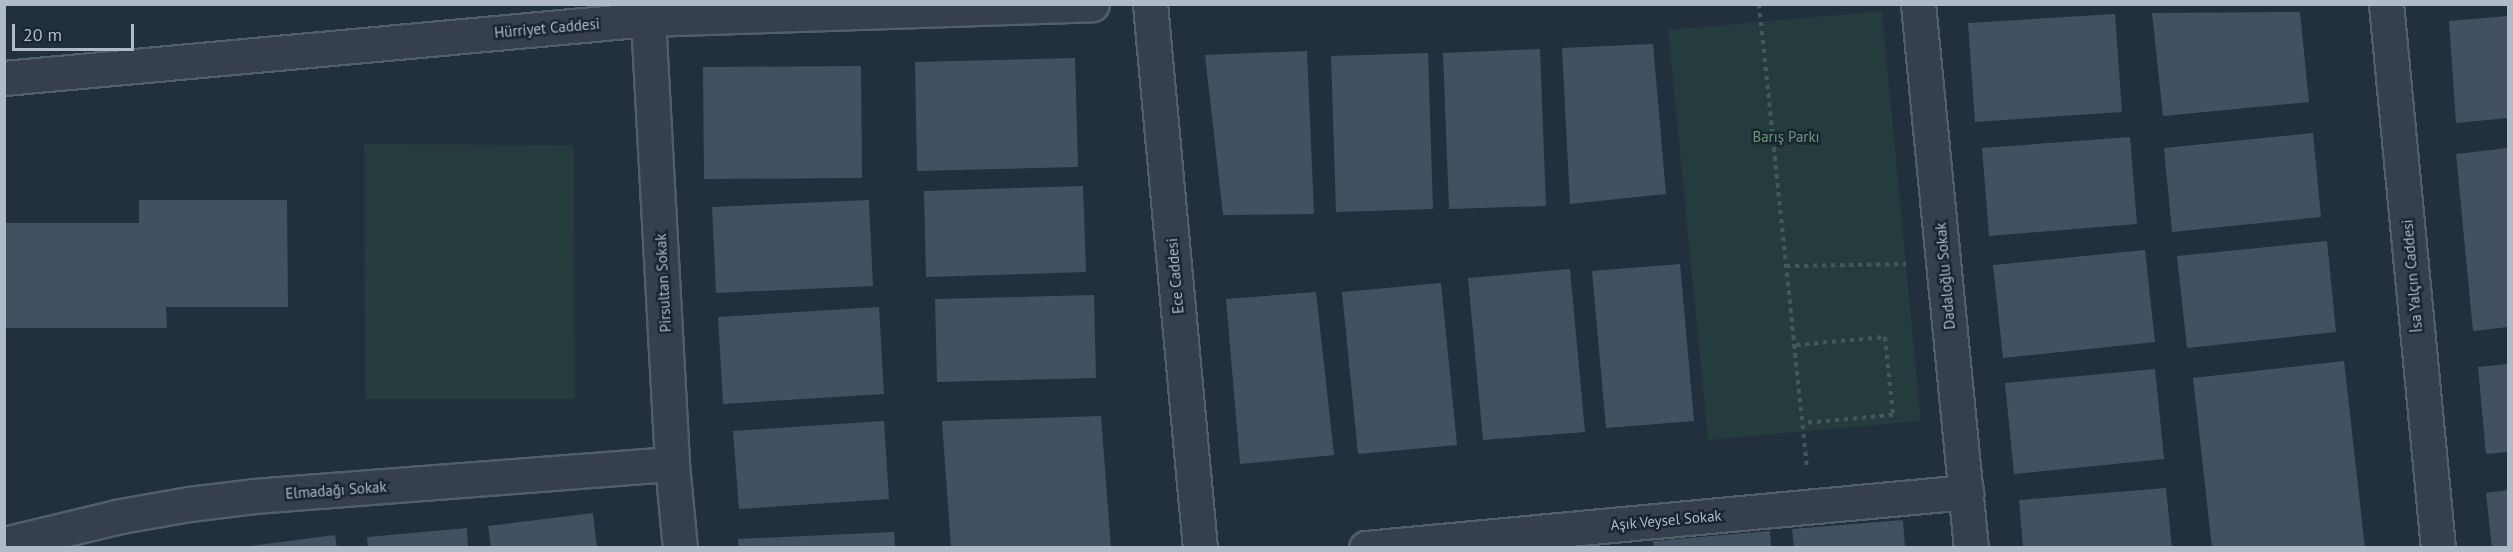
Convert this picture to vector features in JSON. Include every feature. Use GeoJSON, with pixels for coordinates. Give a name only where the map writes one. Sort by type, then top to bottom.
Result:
{"type":"FeatureCollection","features":[{"type":"Feature","properties":{"kind":"street","name":"Hürriyet Caddesi"},"geometry":{"type":"LineString","coordinates":[[4,78],[648,19],[1092,4]]}},
{"type":"Feature","properties":{"kind":"street","name":"Ece Caddesi"},"geometry":{"type":"LineString","coordinates":[[1150,4],[1200,548]]}},
{"type":"Feature","properties":{"kind":"street","name":"Dadaloğlu Sokak"},"geometry":{"type":"LineString","coordinates":[[1918,4],[1971,548]]}},
{"type":"Feature","properties":{"kind":"street","name":"İsa Yalçın Caddesi"},"geometry":{"type":"LineString","coordinates":[[2386,4],[2438,548]]}},
{"type":"Feature","properties":{"kind":"street","name":"Pirsultan Sokak"},"geometry":{"type":"LineString","coordinates":[[648,19],[672,464],[680,548]]}},
{"type":"Feature","properties":{"kind":"street","name":"Elmadağı Sokak"},"geometry":{"type":"LineString","coordinates":[[4,544],[121,516],[254,496],[672,464]]}},
{"type":"Feature","properties":{"kind":"street","name":"Aşık Veysel Sokak"},"geometry":{"type":"LineString","coordinates":[[1366,548],[1966,492]]}},
{"type":"Feature","properties":{"kind":"path"},"geometry":{"type":"LineString","coordinates":[[1760,4],[1811,506]]}},
{"type":"Feature","properties":{"kind":"path"},"geometry":{"type":"LineString","coordinates":[[1786,266],[1943,264]]}},
{"type":"Feature","properties":{"kind":"path"},"geometry":{"type":"LineString","coordinates":[[1796,345],[1886,337],[1893,415],[1803,423]]}},
{"type":"Feature","properties":{"kind":"green space","name":"Barış Parkı"},"geometry":{"type":"Polygon","coordinates":[[[1882,11],[1921,421],[1708,440],[1668,30],[1882,11]]]}},
{"type":"Feature","properties":{"kind":"green space"},"geometry":{"type":"Polygon","coordinates":[[[364,144],[574,145],[575,399],[365,399],[364,144]]]}},
{"type":"Feature","properties":{"kind":"building"},"geometry":{"type":"Polygon","coordinates":[[[2300,12],[2309,102],[2163,116],[2152,13],[2300,12]]]}},
{"type":"Feature","properties":{"kind":"building"},"geometry":{"type":"Polygon","coordinates":[[[2115,14],[2122,112],[1975,122],[1968,23],[2115,14]]]}},
{"type":"Feature","properties":{"kind":"building"},"geometry":{"type":"Polygon","coordinates":[[[2508,16],[2508,118],[2456,123],[2449,21],[2508,16]]]}},
{"type":"Feature","properties":{"kind":"building"},"geometry":{"type":"Polygon","coordinates":[[[1653,44],[1666,194],[1570,204],[1562,48],[1653,44]]]}},
{"type":"Feature","properties":{"kind":"building"},"geometry":{"type":"Polygon","coordinates":[[[1540,49],[1546,206],[1449,209],[1443,53],[1540,49]]]}},
{"type":"Feature","properties":{"kind":"building"},"geometry":{"type":"Polygon","coordinates":[[[1307,51],[1314,214],[1223,215],[1205,55],[1307,51]]]}},
{"type":"Feature","properties":{"kind":"building"},"geometry":{"type":"Polygon","coordinates":[[[1428,53],[1433,209],[1336,212],[1331,56],[1428,53]]]}},
{"type":"Feature","properties":{"kind":"building"},"geometry":{"type":"Polygon","coordinates":[[[1075,58],[1078,167],[917,171],[915,62],[1075,58]]]}},
{"type":"Feature","properties":{"kind":"building"},"geometry":{"type":"Polygon","coordinates":[[[861,66],[862,178],[704,179],[703,67],[861,66]]]}},
{"type":"Feature","properties":{"kind":"building"},"geometry":{"type":"Polygon","coordinates":[[[2313,133],[2321,217],[2172,232],[2164,148],[2313,133]]]}},
{"type":"Feature","properties":{"kind":"building"},"geometry":{"type":"Polygon","coordinates":[[[2130,137],[2137,224],[1989,236],[1982,148],[2130,137]]]}},
{"type":"Feature","properties":{"kind":"building"},"geometry":{"type":"Polygon","coordinates":[[[2508,148],[2508,327],[2473,331],[2456,154],[2508,148]]]}},
{"type":"Feature","properties":{"kind":"building"},"geometry":{"type":"Polygon","coordinates":[[[1083,186],[1086,272],[926,277],[924,191],[1083,186]]]}},
{"type":"Feature","properties":{"kind":"building"},"geometry":{"type":"Polygon","coordinates":[[[139,200],[287,200],[288,307],[166,307],[167,328],[4,328],[4,223],[139,223],[139,200]]]}},
{"type":"Feature","properties":{"kind":"building"},"geometry":{"type":"Polygon","coordinates":[[[869,200],[873,286],[716,293],[712,207],[869,200]]]}},
{"type":"Feature","properties":{"kind":"building"},"geometry":{"type":"Polygon","coordinates":[[[2327,241],[2336,332],[2187,348],[2177,256],[2327,241]]]}},
{"type":"Feature","properties":{"kind":"building"},"geometry":{"type":"Polygon","coordinates":[[[2145,250],[2155,342],[2003,358],[1993,265],[2145,250]]]}},
{"type":"Feature","properties":{"kind":"building"},"geometry":{"type":"Polygon","coordinates":[[[1680,264],[1694,421],[1606,428],[1592,271],[1680,264]]]}},
{"type":"Feature","properties":{"kind":"building"},"geometry":{"type":"Polygon","coordinates":[[[1570,269],[1585,432],[1483,440],[1468,278],[1570,269]]]}},
{"type":"Feature","properties":{"kind":"building"},"geometry":{"type":"Polygon","coordinates":[[[1441,283],[1457,445],[1358,454],[1342,292],[1441,283]]]}},
{"type":"Feature","properties":{"kind":"building"},"geometry":{"type":"Polygon","coordinates":[[[1316,292],[1334,455],[1240,464],[1226,299],[1316,292]]]}},
{"type":"Feature","properties":{"kind":"building"},"geometry":{"type":"Polygon","coordinates":[[[1094,295],[1096,378],[937,382],[935,299],[1094,295]]]}},
{"type":"Feature","properties":{"kind":"building"},"geometry":{"type":"Polygon","coordinates":[[[879,307],[884,394],[723,404],[718,317],[879,307]]]}},
{"type":"Feature","properties":{"kind":"building"},"geometry":{"type":"Polygon","coordinates":[[[2344,361],[2365,548],[2212,548],[2193,378],[2344,361]]]}},
{"type":"Feature","properties":{"kind":"building"},"geometry":{"type":"Polygon","coordinates":[[[2508,364],[2508,452],[2486,454],[2478,367],[2508,364]]]}},
{"type":"Feature","properties":{"kind":"building"},"geometry":{"type":"Polygon","coordinates":[[[2155,369],[2164,459],[2014,474],[2005,383],[2155,369]]]}},
{"type":"Feature","properties":{"kind":"building"},"geometry":{"type":"Polygon","coordinates":[[[1101,416],[1111,548],[951,548],[942,421],[1101,416]]]}},
{"type":"Feature","properties":{"kind":"building"},"geometry":{"type":"Polygon","coordinates":[[[884,421],[889,499],[739,509],[733,431],[884,421]]]}},
{"type":"Feature","properties":{"kind":"building"},"geometry":{"type":"Polygon","coordinates":[[[2166,488],[2172,548],[2023,548],[2019,500],[2166,488]]]}},
{"type":"Feature","properties":{"kind":"building"},"geometry":{"type":"Polygon","coordinates":[[[2508,490],[2508,548],[2492,548],[2486,493],[2508,490]]]}},
{"type":"Feature","properties":{"kind":"building"},"geometry":{"type":"Polygon","coordinates":[[[593,513],[597,548],[491,548],[488,526],[593,513]]]}},
{"type":"Feature","properties":{"kind":"building"},"geometry":{"type":"Polygon","coordinates":[[[1903,520],[1905,548],[1794,548],[1792,529],[1903,520]]]}},
{"type":"Feature","properties":{"kind":"building"},"geometry":{"type":"Polygon","coordinates":[[[467,528],[468,548],[368,548],[367,537],[467,528]]]}},
{"type":"Feature","properties":{"kind":"building"},"geometry":{"type":"Polygon","coordinates":[[[1770,531],[1771,548],[1654,548],[1653,541],[1770,531]]]}},
{"type":"Feature","properties":{"kind":"building"},"geometry":{"type":"Polygon","coordinates":[[[894,532],[895,548],[739,548],[738,539],[894,532]]]}},
{"type":"Feature","properties":{"kind":"building"},"geometry":{"type":"Polygon","coordinates":[[[335,535],[337,548],[250,548],[250,546],[335,535]]]}}]}
